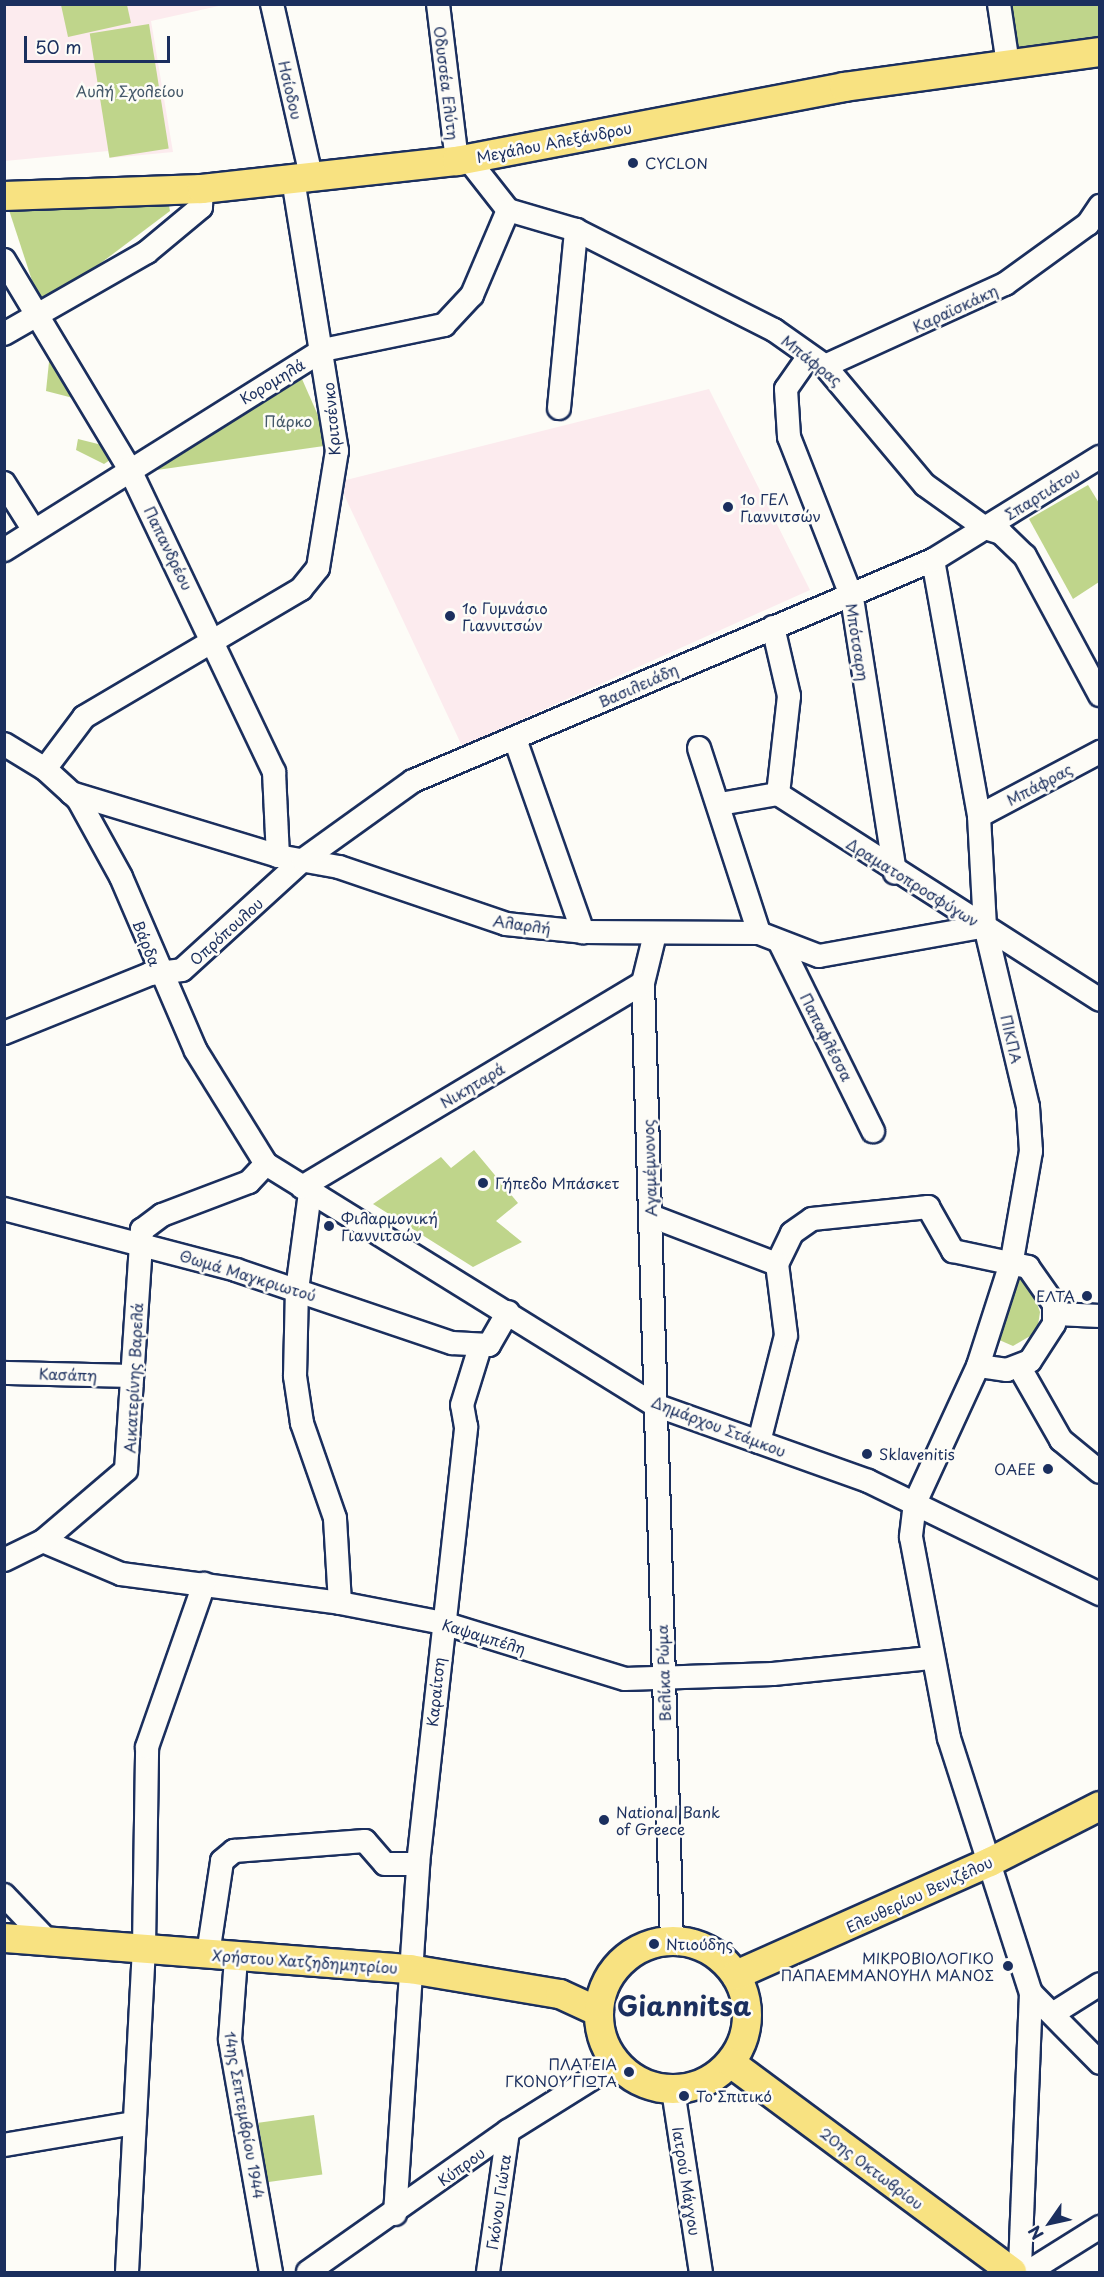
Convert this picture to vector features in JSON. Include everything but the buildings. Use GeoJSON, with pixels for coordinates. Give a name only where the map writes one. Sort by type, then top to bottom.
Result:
{"type":"FeatureCollection","features":[{"type":"Feature","properties":{"kind":"main road","name":"Μεγάλου Αλεξάνδρου"},"geometry":{"type":"LineString","coordinates":[[4,196],[202,189],[457,161],[754,102],[1100,52]]}},
{"type":"Feature","properties":{"kind":"main road","name":"Ελευθερίου Βενιζέλου"},"geometry":{"type":"LineString","coordinates":[[736,1975],[990,1862],[1100,1806]]}},
{"type":"Feature","properties":{"kind":"main road","name":"Χρήστου Χατζηδημητρίου"},"geometry":{"type":"LineString","coordinates":[[4,1938],[144,1947],[236,1958],[410,1969],[560,1994],[599,2012]]}},
{"type":"Feature","properties":{"kind":"main road"},"geometry":{"type":"LineString","coordinates":[[672,1941],[708,1949],[736,1975],[748,2010],[741,2047],[731,2063],[699,2085],[673,2090],[642,2082],[616,2063],[603,2038],[599,2012],[616,1967],[644,1947],[672,1941]]}},
{"type":"Feature","properties":{"kind":"main road","name":"20ης Οκτωβρίου"},"geometry":{"type":"LineString","coordinates":[[731,2063],[1012,2272]]}},
{"type":"Feature","properties":{"kind":"street","name":"Ησίοδου"},"geometry":{"type":"LineString","coordinates":[[272,4],[302,177]]}},
{"type":"Feature","properties":{"kind":"street","name":"Οδυσσέα Ελύτη"},"geometry":{"type":"LineString","coordinates":[[438,4],[457,161]]}},
{"type":"Feature","properties":{"kind":"street"},"geometry":{"type":"LineString","coordinates":[[999,4],[1008,64]]}},
{"type":"Feature","properties":{"kind":"street"},"geometry":{"type":"LineString","coordinates":[[457,161],[471,163],[508,210]]}},
{"type":"Feature","properties":{"kind":"street","name":"Κριτσένκο"},"geometry":{"type":"LineString","coordinates":[[45,769],[84,717],[212,639],[301,589],[318,568],[337,451],[302,177]]}},
{"type":"Feature","properties":{"kind":"street"},"geometry":{"type":"LineString","coordinates":[[4,334],[147,252],[201,207],[202,189]]}},
{"type":"Feature","properties":{"kind":"street","name":"Μπάφρας"},"geometry":{"type":"LineString","coordinates":[[508,210],[576,230],[774,330],[817,361],[925,485],[985,528],[1001,533],[1024,556],[1100,695]]}},
{"type":"Feature","properties":{"kind":"street","name":"Κορομηλά"},"geometry":{"type":"LineString","coordinates":[[4,550],[129,468],[323,350],[444,325],[472,295],[508,210]]}},
{"type":"Feature","properties":{"kind":"street","name":"Καραϊσκάκη"},"geometry":{"type":"LineString","coordinates":[[817,361],[982,297],[1096,222]]}},
{"type":"Feature","properties":{"kind":"street"},"geometry":{"type":"LineString","coordinates":[[559,408],[576,230]]}},
{"type":"Feature","properties":{"kind":"street","name":"Παπανδρέου"},"geometry":{"type":"LineString","coordinates":[[4,260],[129,468],[274,772],[278,856]]}},
{"type":"Feature","properties":{"kind":"street","name":"Μπότσαρη"},"geometry":{"type":"LineString","coordinates":[[817,361],[786,389],[789,437],[852,598],[896,873]]}},
{"type":"Feature","properties":{"kind":"street","name":"Σπαρτιάτου"},"geometry":{"type":"LineString","coordinates":[[985,528],[1100,457]]}},
{"type":"Feature","properties":{"kind":"street"},"geometry":{"type":"LineString","coordinates":[[4,483],[33,530]]}},
{"type":"Feature","properties":{"kind":"street","name":"Βασιλειάδη"},"geometry":{"type":"LineString","coordinates":[[303,860],[413,781],[773,627],[852,598],[933,560],[985,528]]}},
{"type":"Feature","properties":{"kind":"street","name":"ΠΙΚΠΑ"},"geometry":{"type":"LineString","coordinates":[[915,1503],[978,1366],[1012,1260],[1031,1151],[1029,1117],[985,926],[979,816],[933,560]]}},
{"type":"Feature","properties":{"kind":"street"},"geometry":{"type":"LineString","coordinates":[[720,804],[778,794],[789,696],[773,627]]}},
{"type":"Feature","properties":{"kind":"street"},"geometry":{"type":"LineString","coordinates":[[514,739],[583,932]]}},
{"type":"Feature","properties":{"kind":"street","name":"Βάρδα"},"geometry":{"type":"LineString","coordinates":[[4,744],[45,769],[71,793],[121,877],[161,975],[217,1090],[266,1164]]}},
{"type":"Feature","properties":{"kind":"street"},"geometry":{"type":"LineString","coordinates":[[699,748],[720,804],[759,933]]}},
{"type":"Feature","properties":{"kind":"street","name":"Μπάφρας"},"geometry":{"type":"LineString","coordinates":[[979,816],[1100,752]]}},
{"type":"Feature","properties":{"kind":"street","name":"Αλαρλή"},"geometry":{"type":"LineString","coordinates":[[71,793],[278,856],[367,876],[474,916],[583,932],[759,933],[780,943],[819,956],[985,926]]}},
{"type":"Feature","properties":{"kind":"street","name":"Δραματοπροσφύγων"},"geometry":{"type":"LineString","coordinates":[[778,794],[896,873],[1099,997]]}},
{"type":"Feature","properties":{"kind":"street","name":"Οπρόπουλου"},"geometry":{"type":"LineString","coordinates":[[4,1033],[150,974],[161,975],[182,970],[303,860]]}},
{"type":"Feature","properties":{"kind":"street","name":"Αγαμέμνονος"},"geometry":{"type":"LineString","coordinates":[[655,934],[643,983],[655,1405]]}},
{"type":"Feature","properties":{"kind":"street","name":"Παπαφλέσσα"},"geometry":{"type":"LineString","coordinates":[[780,943],[873,1131]]}},
{"type":"Feature","properties":{"kind":"street","name":"Νικηταρά"},"geometry":{"type":"LineString","coordinates":[[302,1187],[643,983]]}},
{"type":"Feature","properties":{"kind":"street"},"geometry":{"type":"LineString","coordinates":[[141,1242],[142,1230],[162,1215],[249,1182],[266,1164]]}},
{"type":"Feature","properties":{"kind":"street","name":"Δημάρχου Στάμκου"},"geometry":{"type":"LineString","coordinates":[[266,1164],[655,1405],[759,1442],[915,1503],[1100,1594]]}},
{"type":"Feature","properties":{"kind":"street"},"geometry":{"type":"LineString","coordinates":[[302,1187],[310,1192],[297,1290],[299,1410],[335,1518],[340,1603]]}},
{"type":"Feature","properties":{"kind":"street"},"geometry":{"type":"LineString","coordinates":[[759,1442],[786,1335],[777,1264],[792,1233],[812,1219],[920,1204],[935,1213],[952,1251],[1012,1260],[1040,1279],[1056,1314],[1048,1339],[1020,1368],[978,1366]]}},
{"type":"Feature","properties":{"kind":"street","name":"Θωμά Μαγκριωτού"},"geometry":{"type":"LineString","coordinates":[[4,1209],[141,1242],[297,1290],[452,1343],[485,1346]]}},
{"type":"Feature","properties":{"kind":"street"},"geometry":{"type":"LineString","coordinates":[[651,1216],[777,1264]]}},
{"type":"Feature","properties":{"kind":"street","name":"Αικατερίνης Βαρελά"},"geometry":{"type":"LineString","coordinates":[[4,1560],[43,1541],[126,1470],[141,1242]]}},
{"type":"Feature","properties":{"kind":"street","name":"Καραίτση"},"geometry":{"type":"LineString","coordinates":[[395,2214],[418,1864],[466,1427],[462,1405],[485,1346],[508,1312]]}},
{"type":"Feature","properties":{"kind":"street"},"geometry":{"type":"LineString","coordinates":[[1056,1314],[1100,1316]]}},
{"type":"Feature","properties":{"kind":"street"},"geometry":{"type":"LineString","coordinates":[[1020,1368],[1061,1440],[1100,1472]]}},
{"type":"Feature","properties":{"kind":"street","name":"Κασάπη"},"geometry":{"type":"LineString","coordinates":[[4,1373],[132,1376]]}},
{"type":"Feature","properties":{"kind":"street","name":"Βελίκα Ρώμα"},"geometry":{"type":"LineString","coordinates":[[655,1405],[672,1941]]}},
{"type":"Feature","properties":{"kind":"street"},"geometry":{"type":"LineString","coordinates":[[915,1503],[913,1569],[930,1658],[952,1748],[1031,1993],[1020,2272]]}},
{"type":"Feature","properties":{"kind":"street","name":"Καψαμπέλη"},"geometry":{"type":"LineString","coordinates":[[43,1541],[121,1574],[340,1603],[443,1623],[625,1679],[663,1681],[930,1658]]}},
{"type":"Feature","properties":{"kind":"street"},"geometry":{"type":"LineString","coordinates":[[127,2272],[144,1947],[147,1747],[204,1584]]}},
{"type":"Feature","properties":{"kind":"street"},"geometry":{"type":"LineString","coordinates":[[208,1954],[222,1861],[234,1851],[365,1841],[385,1864],[418,1864]]}},
{"type":"Feature","properties":{"kind":"street"},"geometry":{"type":"LineString","coordinates":[[4,1895],[46,1939]]}},
{"type":"Feature","properties":{"kind":"street","name":"14ης Σεπτεμβρίου 1944"},"geometry":{"type":"LineString","coordinates":[[236,1958],[230,2040],[271,2272]]}},
{"type":"Feature","properties":{"kind":"street"},"geometry":{"type":"LineString","coordinates":[[1054,2013],[1100,1984]]}},
{"type":"Feature","properties":{"kind":"street"},"geometry":{"type":"LineString","coordinates":[[1031,1993],[1054,2013],[1100,2063]]}},
{"type":"Feature","properties":{"kind":"street","name":"Κύπρου"},"geometry":{"type":"LineString","coordinates":[[308,2272],[395,2214],[508,2131],[616,2063]]}},
{"type":"Feature","properties":{"kind":"street","name":"Ιατρού Μάγγου"},"geometry":{"type":"LineString","coordinates":[[673,2090],[701,2272]]}},
{"type":"Feature","properties":{"kind":"street"},"geometry":{"type":"LineString","coordinates":[[4,2145],[134,2123]]}},
{"type":"Feature","properties":{"kind":"street","name":"Γκόνου Γιώτα"},"geometry":{"type":"LineString","coordinates":[[488,2272],[508,2131]]}},
{"type":"Feature","properties":{"kind":"street"},"geometry":{"type":"LineString","coordinates":[[1028,2272],[1100,2227]]}},
{"type":"Feature","properties":{"kind":"shaded area"},"geometry":{"type":"Polygon","coordinates":[[[4,5],[223,5],[151,21],[173,152],[110,158],[108,151],[5,161],[4,5]]]}},
{"type":"Feature","properties":{"kind":"shaded area"},"geometry":{"type":"Polygon","coordinates":[[[709,389],[810,590],[462,746],[338,482],[709,389]]]}},
{"type":"Feature","properties":{"kind":"green space"},"geometry":{"type":"Polygon","coordinates":[[[61,5],[127,5],[131,23],[68,37],[61,5]]]}},
{"type":"Feature","properties":{"kind":"green space"},"geometry":{"type":"Polygon","coordinates":[[[999,5],[1099,5],[1099,52],[1008,64],[999,5]]]}},
{"type":"Feature","properties":{"kind":"green space","name":"Αυλή Σχολείου"},"geometry":{"type":"Polygon","coordinates":[[[149,24],[169,148],[109,158],[90,33],[149,24]]]}},
{"type":"Feature","properties":{"kind":"green space"},"geometry":{"type":"Polygon","coordinates":[[[166,189],[170,211],[41,308],[8,207],[166,189]]]}},
{"type":"Feature","properties":{"kind":"green space"},"geometry":{"type":"Polygon","coordinates":[[[54,361],[77,399],[46,391],[49,362],[54,361]]]}},
{"type":"Feature","properties":{"kind":"green space","name":"Πάρκο"},"geometry":{"type":"Polygon","coordinates":[[[302,379],[331,445],[150,471],[302,379]]]}},
{"type":"Feature","properties":{"kind":"green space"},"geometry":{"type":"Polygon","coordinates":[[[78,439],[102,445],[113,458],[104,464],[76,450],[78,439]]]}},
{"type":"Feature","properties":{"kind":"green space"},"geometry":{"type":"Polygon","coordinates":[[[1088,485],[1099,503],[1099,582],[1073,599],[1029,519],[1088,485]]]}},
{"type":"Feature","properties":{"kind":"green space"},"geometry":{"type":"Polygon","coordinates":[[[474,1150],[518,1203],[496,1221],[522,1242],[473,1267],[373,1204],[441,1157],[451,1168],[474,1150]]]}},
{"type":"Feature","properties":{"kind":"green space"},"geometry":{"type":"Polygon","coordinates":[[[1016,1276],[1030,1284],[1040,1312],[1037,1332],[1013,1346],[997,1339],[1016,1276]]]}},
{"type":"Feature","properties":{"kind":"green space"},"geometry":{"type":"Polygon","coordinates":[[[314,2115],[322,2174],[267,2182],[259,2123],[314,2115]]]}},
{"type":"Feature","properties":{"kind":"place","name":"CYCLON"},"geometry":{"type":"Point","coordinates":[633,163]}},
{"type":"Feature","properties":{"kind":"place","name":"1o ΓΕΛ Γιαννιτσών"},"geometry":{"type":"Point","coordinates":[728,507]}},
{"type":"Feature","properties":{"kind":"place","name":"1ο Γυμνάσιο Γιαννιτσών"},"geometry":{"type":"Point","coordinates":[450,616]}},
{"type":"Feature","properties":{"kind":"place","name":"Γήπεδο Μπάσκετ"},"geometry":{"type":"Point","coordinates":[483,1183]}},
{"type":"Feature","properties":{"kind":"place","name":"Φιλαρμονική Γιαννιτσών"},"geometry":{"type":"Point","coordinates":[329,1226]}},
{"type":"Feature","properties":{"kind":"place","name":"ΕΛΤΑ"},"geometry":{"type":"Point","coordinates":[1087,1296]}},
{"type":"Feature","properties":{"kind":"place","name":"Sklavenitis"},"geometry":{"type":"Point","coordinates":[867,1454]}},
{"type":"Feature","properties":{"kind":"place","name":"ΟΑΕΕ"},"geometry":{"type":"Point","coordinates":[1048,1469]}},
{"type":"Feature","properties":{"kind":"place","name":"National Bank of Greece"},"geometry":{"type":"Point","coordinates":[604,1820]}},
{"type":"Feature","properties":{"kind":"place","name":"Ντιούδης"},"geometry":{"type":"Point","coordinates":[654,1944]}},
{"type":"Feature","properties":{"kind":"place","name":"ΜΙΚΡΟΒΙΟΛΟΓΙΚΟ ΠΑΠΑΕΜΜΑΝΟΥΗΛ ΜΑΝΟΣ"},"geometry":{"type":"Point","coordinates":[1008,1966]}},
{"type":"Feature","properties":{"kind":"place","name":"ΠΛΑΤΕΙΑ ΓΚΟΝΟΥ ΓΙΩΤΑ"},"geometry":{"type":"Point","coordinates":[629,2072]}},
{"type":"Feature","properties":{"kind":"place","name":"Το Σπιτικό"},"geometry":{"type":"Point","coordinates":[684,2096]}},
{"type":"Feature","properties":{"kind":"district","name":"Giannitsa"},"geometry":{"type":"Point","coordinates":[684,2005]}}]}
